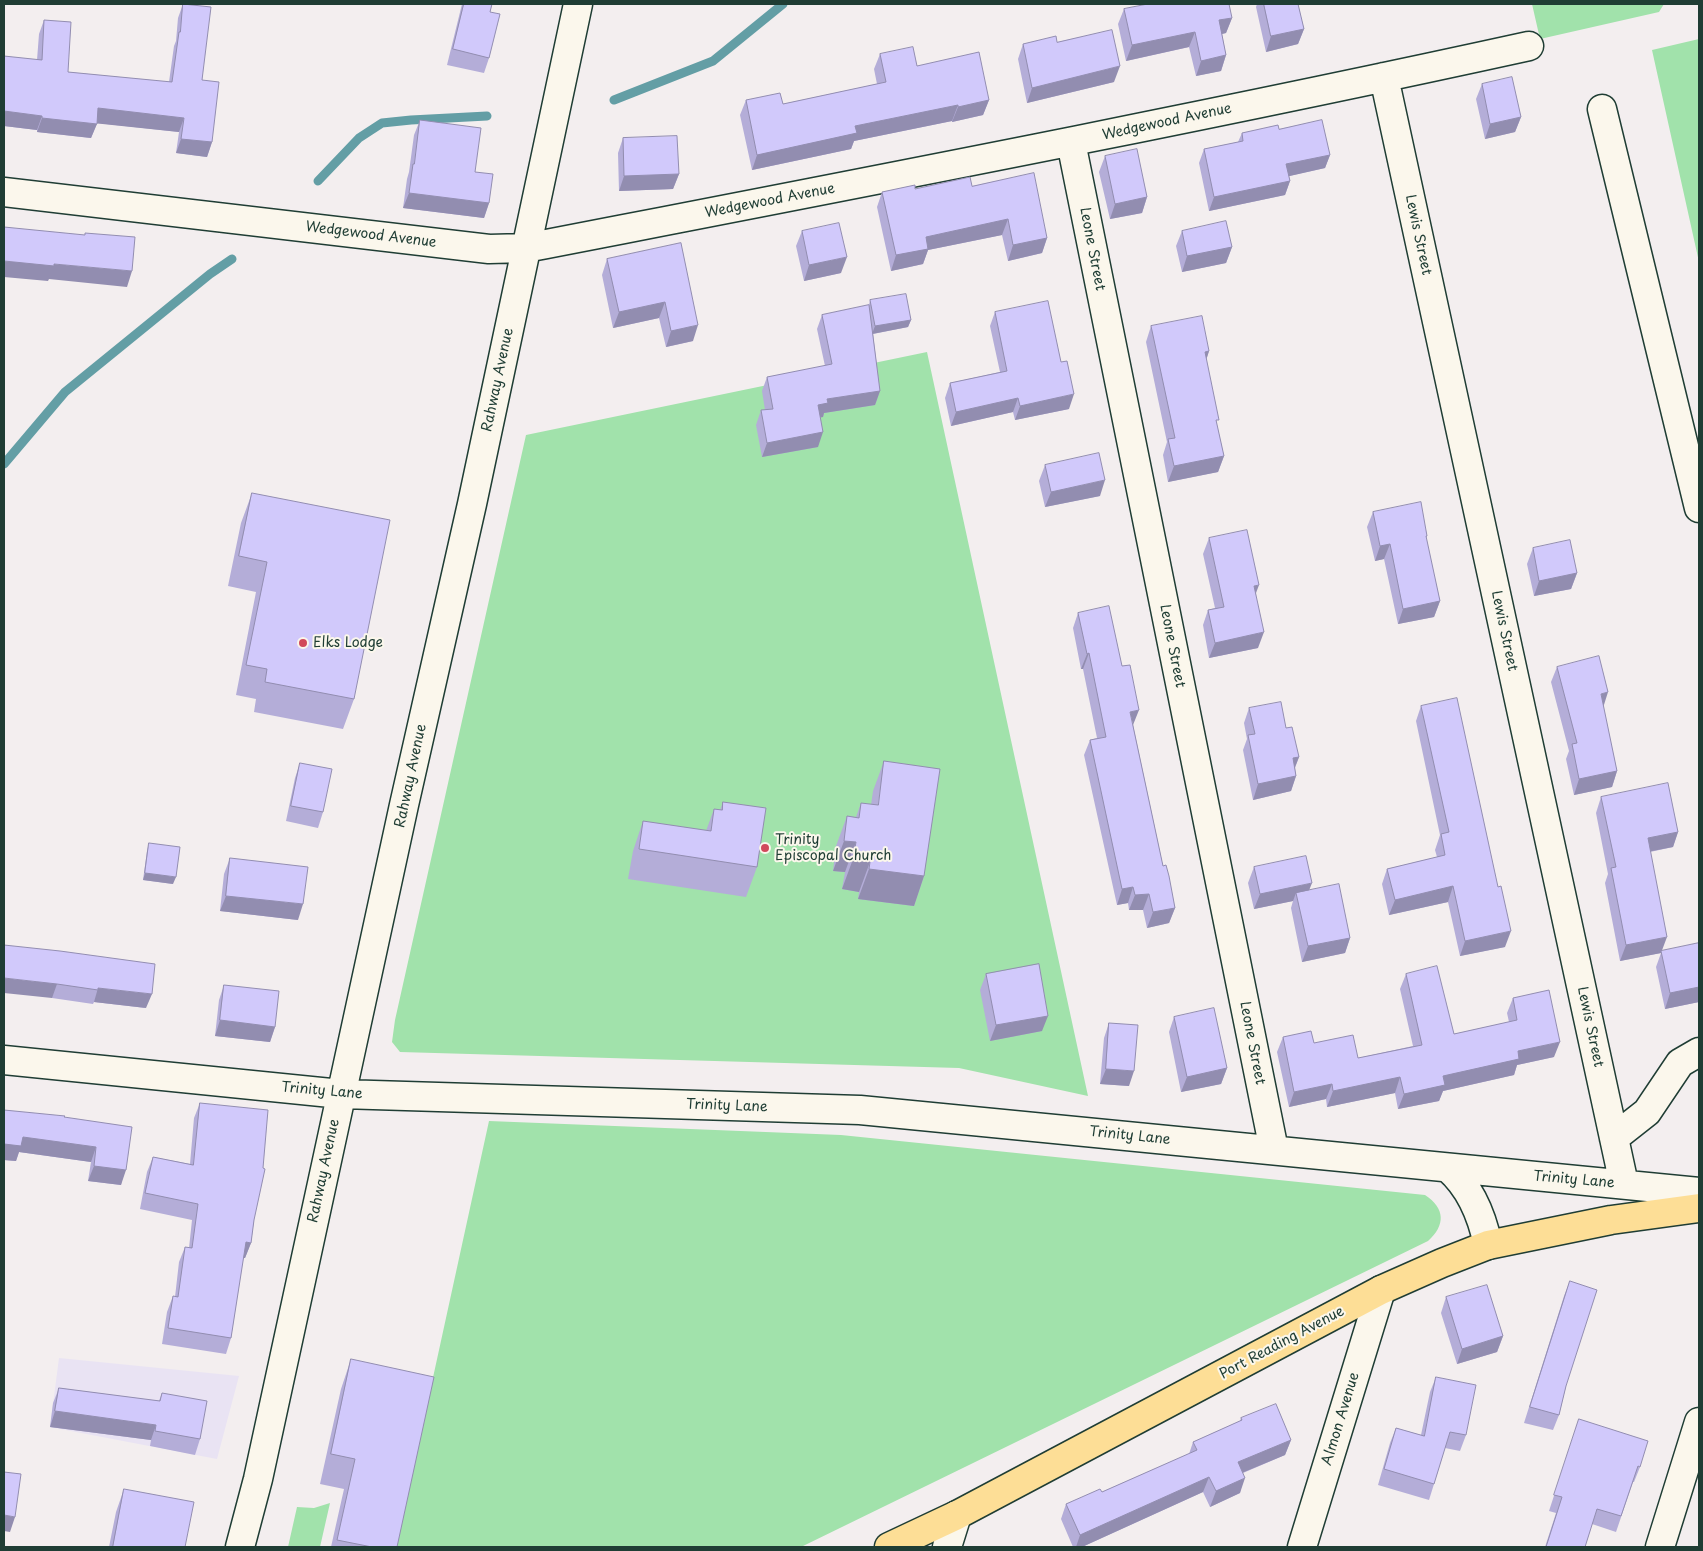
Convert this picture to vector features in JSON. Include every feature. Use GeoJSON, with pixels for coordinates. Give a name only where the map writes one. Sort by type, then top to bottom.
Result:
{"type":"FeatureCollection","features":[{"type":"Feature","properties":{"kind":"main road","name":"Port Reading Avenue"},"geometry":{"type":"LineString","coordinates":[[888,1547],[957,1515],[1381,1290],[1442,1263],[1488,1245],[1611,1220],[1699,1208]]}},
{"type":"Feature","properties":{"kind":"street","name":"Rahway Avenue"},"geometry":{"type":"LineString","coordinates":[[240,1547],[258,1479],[474,494],[578,4]]}},
{"type":"Feature","properties":{"kind":"street","name":"Wedgewood Avenue"},"geometry":{"type":"LineString","coordinates":[[4,192],[480,248],[526,248],[1071,142],[1529,46]]}},
{"type":"Feature","properties":{"kind":"street","name":"Lewis Street"},"geometry":{"type":"LineString","coordinates":[[1384,77],[1624,1184]]}},
{"type":"Feature","properties":{"kind":"street"},"geometry":{"type":"LineString","coordinates":[[1602,109],[1699,508]]}},
{"type":"Feature","properties":{"kind":"street","name":"Leone Street"},"geometry":{"type":"LineString","coordinates":[[1071,142],[1274,1150]]}},
{"type":"Feature","properties":{"kind":"street"},"geometry":{"type":"LineString","coordinates":[[1614,1138],[1647,1112],[1680,1064],[1699,1052]]}},
{"type":"Feature","properties":{"kind":"street","name":"Trinity Lane"},"geometry":{"type":"LineString","coordinates":[[4,1060],[341,1094],[860,1110],[1699,1192]]}},
{"type":"Feature","properties":{"kind":"street"},"geometry":{"type":"LineString","coordinates":[[1448,1168],[1469,1192],[1479,1213],[1488,1245]]}},
{"type":"Feature","properties":{"kind":"street","name":"Almon Avenue"},"geometry":{"type":"LineString","coordinates":[[1302,1547],[1381,1290]]}},
{"type":"Feature","properties":{"kind":"street"},"geometry":{"type":"LineString","coordinates":[[1660,1547],[1699,1422]]}},
{"type":"Feature","properties":{"kind":"street"},"geometry":{"type":"LineString","coordinates":[[947,1547],[957,1515]]}},
{"type":"Feature","properties":{"kind":"shaded area"},"geometry":{"type":"Polygon","coordinates":[[[59,1358],[239,1376],[217,1459],[50,1427],[59,1358]]]}},
{"type":"Feature","properties":{"kind":"green space"},"geometry":{"type":"Polygon","coordinates":[[[1532,4],[1664,4],[1659,12],[1540,39],[1532,4]]]}},
{"type":"Feature","properties":{"kind":"green space"},"geometry":{"type":"Polygon","coordinates":[[[1699,39],[1699,262],[1652,50],[1699,39]]]}},
{"type":"Feature","properties":{"kind":"green space"},"geometry":{"type":"Polygon","coordinates":[[[927,352],[1088,1096],[959,1068],[400,1052],[392,1042],[395,1020],[526,435],[927,352]]]}},
{"type":"Feature","properties":{"kind":"green space"},"geometry":{"type":"Polygon","coordinates":[[[489,1121],[841,1135],[1425,1195],[1436,1205],[1441,1217],[1438,1229],[1428,1241],[801,1547],[396,1547],[489,1121]]]}},
{"type":"Feature","properties":{"kind":"green space"},"geometry":{"type":"Polygon","coordinates":[[[330,1503],[320,1547],[288,1547],[297,1507],[314,1508],[330,1503]]]}},
{"type":"Feature","properties":{"kind":"building"},"geometry":{"type":"Polygon","coordinates":[[[183,4],[211,7],[202,80],[219,82],[212,142],[181,139],[184,118],[98,108],[97,124],[42,118],[42,116],[4,111],[4,56],[42,60],[44,20],[71,22],[68,72],[172,82],[183,4]]]}},
{"type":"Feature","properties":{"kind":"building"},"geometry":{"type":"Polygon","coordinates":[[[464,4],[492,4],[490,12],[500,14],[489,58],[453,49],[464,4]]]}},
{"type":"Feature","properties":{"kind":"building"},"geometry":{"type":"Polygon","coordinates":[[[1148,4],[1229,4],[1232,18],[1219,20],[1226,55],[1201,61],[1195,32],[1132,45],[1124,9],[1148,4]]]}},
{"type":"Feature","properties":{"kind":"building"},"geometry":{"type":"Polygon","coordinates":[[[1264,4],[1298,4],[1304,29],[1271,36],[1264,4]]]}},
{"type":"Feature","properties":{"kind":"building"},"geometry":{"type":"Polygon","coordinates":[[[1112,30],[1120,66],[1032,88],[1023,44],[1056,36],[1057,42],[1112,30]]]}},
{"type":"Feature","properties":{"kind":"building"},"geometry":{"type":"Polygon","coordinates":[[[913,47],[917,66],[979,52],[989,100],[855,126],[857,133],[757,155],[746,100],[780,93],[783,104],[886,82],[880,54],[913,47]]]}},
{"type":"Feature","properties":{"kind":"building"},"geometry":{"type":"Polygon","coordinates":[[[1512,77],[1521,117],[1490,124],[1482,84],[1512,77]]]}},
{"type":"Feature","properties":{"kind":"building"},"geometry":{"type":"Polygon","coordinates":[[[420,120],[481,128],[475,172],[493,174],[489,203],[409,193],[420,120]]]}},
{"type":"Feature","properties":{"kind":"building"},"geometry":{"type":"Polygon","coordinates":[[[1322,120],[1330,155],[1286,164],[1290,181],[1214,197],[1204,149],[1243,141],[1242,133],[1278,125],[1279,129],[1322,120]]]}},
{"type":"Feature","properties":{"kind":"building"},"geometry":{"type":"Polygon","coordinates":[[[677,136],[679,174],[624,176],[623,138],[677,136]]]}},
{"type":"Feature","properties":{"kind":"building"},"geometry":{"type":"Polygon","coordinates":[[[1137,149],[1147,197],[1115,204],[1105,156],[1137,149]]]}},
{"type":"Feature","properties":{"kind":"building"},"geometry":{"type":"Polygon","coordinates":[[[1034,173],[1047,238],[1013,245],[1008,219],[926,237],[928,249],[896,255],[882,192],[915,185],[915,189],[970,177],[972,186],[1034,173]]]}},
{"type":"Feature","properties":{"kind":"building"},"geometry":{"type":"Polygon","coordinates":[[[1226,221],[1232,247],[1187,256],[1182,231],[1226,221]]]}},
{"type":"Feature","properties":{"kind":"building"},"geometry":{"type":"Polygon","coordinates":[[[839,223],[847,257],[809,265],[802,231],[839,223]]]}},
{"type":"Feature","properties":{"kind":"building"},"geometry":{"type":"Polygon","coordinates":[[[4,227],[85,235],[85,233],[135,237],[132,271],[4,261],[4,227]]]}},
{"type":"Feature","properties":{"kind":"building"},"geometry":{"type":"Polygon","coordinates":[[[681,243],[698,325],[671,331],[665,302],[619,312],[607,259],[681,243]]]}},
{"type":"Feature","properties":{"kind":"building"},"geometry":{"type":"Polygon","coordinates":[[[906,294],[911,320],[875,326],[870,300],[906,294]]]}},
{"type":"Feature","properties":{"kind":"building"},"geometry":{"type":"Polygon","coordinates":[[[1048,301],[1061,362],[1067,361],[1074,394],[1020,406],[1018,398],[956,412],[950,383],[1007,371],[995,312],[1048,301]]]}},
{"type":"Feature","properties":{"kind":"building"},"geometry":{"type":"Polygon","coordinates":[[[869,305],[880,391],[827,399],[828,403],[818,405],[823,432],[767,443],[761,410],[773,409],[767,377],[832,364],[822,315],[869,305]]]}},
{"type":"Feature","properties":{"kind":"building"},"geometry":{"type":"Polygon","coordinates":[[[1202,316],[1209,351],[1205,352],[1219,420],[1216,420],[1224,456],[1174,466],[1168,439],[1175,438],[1151,326],[1202,316]]]}},
{"type":"Feature","properties":{"kind":"building"},"geometry":{"type":"Polygon","coordinates":[[[1099,453],[1105,480],[1051,492],[1045,465],[1099,453]]]}},
{"type":"Feature","properties":{"kind":"building","name":"Elks Lodge"},"geometry":{"type":"Polygon","coordinates":[[[252,493],[390,520],[354,699],[265,682],[267,669],[246,665],[267,562],[239,556],[252,493]]]}},
{"type":"Feature","properties":{"kind":"building"},"geometry":{"type":"Polygon","coordinates":[[[1421,502],[1440,601],[1403,609],[1390,544],[1380,546],[1373,512],[1421,502]]]}},
{"type":"Feature","properties":{"kind":"building"},"geometry":{"type":"Polygon","coordinates":[[[1247,530],[1259,585],[1254,586],[1264,632],[1215,643],[1208,610],[1224,607],[1209,538],[1247,530]]]}},
{"type":"Feature","properties":{"kind":"building"},"geometry":{"type":"Polygon","coordinates":[[[1570,540],[1577,573],[1539,581],[1533,548],[1570,540]]]}},
{"type":"Feature","properties":{"kind":"building"},"geometry":{"type":"Polygon","coordinates":[[[1109,606],[1122,666],[1130,665],[1139,710],[1130,712],[1163,866],[1166,865],[1175,908],[1153,912],[1149,894],[1135,895],[1133,887],[1122,889],[1090,740],[1106,737],[1089,653],[1087,654],[1078,613],[1109,606]]]}},
{"type":"Feature","properties":{"kind":"building"},"geometry":{"type":"Polygon","coordinates":[[[1599,656],[1608,692],[1601,694],[1617,771],[1579,779],[1572,744],[1577,743],[1557,667],[1599,656]]]}},
{"type":"Feature","properties":{"kind":"building"},"geometry":{"type":"Polygon","coordinates":[[[1457,698],[1498,887],[1501,886],[1511,931],[1465,941],[1453,886],[1395,900],[1387,869],[1445,855],[1441,834],[1449,832],[1421,706],[1457,698]]]}},
{"type":"Feature","properties":{"kind":"building"},"geometry":{"type":"Polygon","coordinates":[[[1281,702],[1286,728],[1292,727],[1299,757],[1293,758],[1296,776],[1258,784],[1248,735],[1255,734],[1249,708],[1281,702]]]}},
{"type":"Feature","properties":{"kind":"building"},"geometry":{"type":"Polygon","coordinates":[[[884,761],[940,769],[924,876],[869,869],[870,862],[853,859],[856,842],[844,841],[847,816],[859,818],[861,803],[878,805],[884,761]]]}},
{"type":"Feature","properties":{"kind":"building"},"geometry":{"type":"Polygon","coordinates":[[[300,763],[332,769],[323,812],[291,806],[300,763]]]}},
{"type":"Feature","properties":{"kind":"building"},"geometry":{"type":"Polygon","coordinates":[[[1668,783],[1678,832],[1648,838],[1667,937],[1626,945],[1611,868],[1616,867],[1601,797],[1668,783]]]}},
{"type":"Feature","properties":{"kind":"building"},"geometry":{"type":"Polygon","coordinates":[[[723,802],[766,808],[757,867],[639,849],[643,821],[711,831],[714,809],[722,810],[723,802]]]}},
{"type":"Feature","properties":{"kind":"building"},"geometry":{"type":"Polygon","coordinates":[[[149,843],[180,847],[176,877],[145,873],[149,843]]]}},
{"type":"Feature","properties":{"kind":"building"},"geometry":{"type":"Polygon","coordinates":[[[1306,856],[1312,883],[1260,894],[1254,867],[1306,856]]]}},
{"type":"Feature","properties":{"kind":"building"},"geometry":{"type":"Polygon","coordinates":[[[230,858],[308,867],[303,904],[226,896],[230,858]]]}},
{"type":"Feature","properties":{"kind":"building"},"geometry":{"type":"Polygon","coordinates":[[[1339,884],[1350,938],[1308,946],[1296,893],[1339,884]]]}},
{"type":"Feature","properties":{"kind":"building"},"geometry":{"type":"Polygon","coordinates":[[[1699,943],[1699,987],[1670,993],[1661,951],[1699,943]]]}},
{"type":"Feature","properties":{"kind":"building"},"geometry":{"type":"Polygon","coordinates":[[[4,945],[155,964],[152,994],[98,988],[98,990],[4,978],[4,945]]]}},
{"type":"Feature","properties":{"kind":"building"},"geometry":{"type":"Polygon","coordinates":[[[1039,964],[1048,1016],[996,1025],[986,974],[1039,964]]]}},
{"type":"Feature","properties":{"kind":"building"},"geometry":{"type":"Polygon","coordinates":[[[1437,966],[1454,1034],[1517,1020],[1513,998],[1549,990],[1560,1042],[1518,1051],[1519,1059],[1443,1076],[1445,1085],[1404,1094],[1400,1077],[1333,1091],[1332,1084],[1294,1092],[1283,1037],[1311,1031],[1314,1043],[1353,1035],[1358,1058],[1422,1045],[1406,974],[1437,966]]]}},
{"type":"Feature","properties":{"kind":"building"},"geometry":{"type":"Polygon","coordinates":[[[224,985],[279,991],[275,1027],[220,1020],[224,985]]]}},
{"type":"Feature","properties":{"kind":"building"},"geometry":{"type":"Polygon","coordinates":[[[1214,1008],[1227,1068],[1187,1077],[1174,1017],[1214,1008]]]}},
{"type":"Feature","properties":{"kind":"building"},"geometry":{"type":"Polygon","coordinates":[[[1109,1023],[1138,1025],[1134,1071],[1106,1069],[1109,1023]]]}},
{"type":"Feature","properties":{"kind":"building"},"geometry":{"type":"Polygon","coordinates":[[[200,1103],[268,1110],[263,1168],[265,1169],[251,1243],[246,1242],[231,1338],[168,1328],[173,1296],[178,1297],[185,1247],[192,1248],[198,1204],[145,1193],[153,1157],[193,1165],[200,1103]]]}},
{"type":"Feature","properties":{"kind":"building"},"geometry":{"type":"Polygon","coordinates":[[[4,1110],[65,1116],[132,1127],[126,1170],[94,1166],[96,1147],[23,1137],[21,1146],[4,1144],[4,1110]]]}},
{"type":"Feature","properties":{"kind":"building"},"geometry":{"type":"Polygon","coordinates":[[[1570,1281],[1597,1290],[1566,1386],[1559,1415],[1530,1407],[1570,1281]]]}},
{"type":"Feature","properties":{"kind":"building"},"geometry":{"type":"Polygon","coordinates":[[[1487,1285],[1503,1336],[1462,1349],[1446,1297],[1487,1285]]]}},
{"type":"Feature","properties":{"kind":"building"},"geometry":{"type":"Polygon","coordinates":[[[351,1359],[434,1377],[397,1547],[372,1547],[337,1540],[355,1459],[331,1454],[351,1359]]]}},
{"type":"Feature","properties":{"kind":"building"},"geometry":{"type":"Polygon","coordinates":[[[1436,1377],[1476,1385],[1466,1435],[1450,1432],[1434,1484],[1384,1469],[1396,1428],[1424,1436],[1436,1377]]]}},
{"type":"Feature","properties":{"kind":"building"},"geometry":{"type":"Polygon","coordinates":[[[59,1388],[160,1401],[162,1393],[207,1401],[200,1439],[155,1431],[156,1425],[55,1411],[59,1388]]]}},
{"type":"Feature","properties":{"kind":"building"},"geometry":{"type":"Polygon","coordinates":[[[1276,1404],[1291,1440],[1238,1462],[1245,1478],[1216,1491],[1209,1477],[1080,1535],[1066,1504],[1100,1489],[1102,1492],[1197,1450],[1193,1442],[1242,1420],[1241,1418],[1276,1404]]]}},
{"type":"Feature","properties":{"kind":"building"},"geometry":{"type":"Polygon","coordinates":[[[1579,1419],[1648,1441],[1621,1516],[1597,1509],[1585,1547],[1546,1547],[1562,1497],[1554,1495],[1579,1419]]]}},
{"type":"Feature","properties":{"kind":"building"},"geometry":{"type":"Polygon","coordinates":[[[4,1472],[21,1474],[15,1517],[4,1515],[4,1472]]]}},
{"type":"Feature","properties":{"kind":"building"},"geometry":{"type":"Polygon","coordinates":[[[124,1489],[194,1502],[185,1547],[113,1547],[124,1489]]]}},
{"type":"Feature","properties":{"kind":"waterway"},"geometry":{"type":"LineString","coordinates":[[614,100],[713,61],[783,4]]}},
{"type":"Feature","properties":{"kind":"waterway"},"geometry":{"type":"LineString","coordinates":[[318,181],[359,138],[382,123],[487,116]]}},
{"type":"Feature","properties":{"kind":"waterway"},"geometry":{"type":"LineString","coordinates":[[4,464],[65,392],[210,274],[232,259]]}},
{"type":"Feature","properties":{"kind":"place","name":"Elks Lodge"},"geometry":{"type":"Point","coordinates":[303,643]}},
{"type":"Feature","properties":{"kind":"place","name":"Trinity Episcopal Church"},"geometry":{"type":"Point","coordinates":[765,848]}}]}
